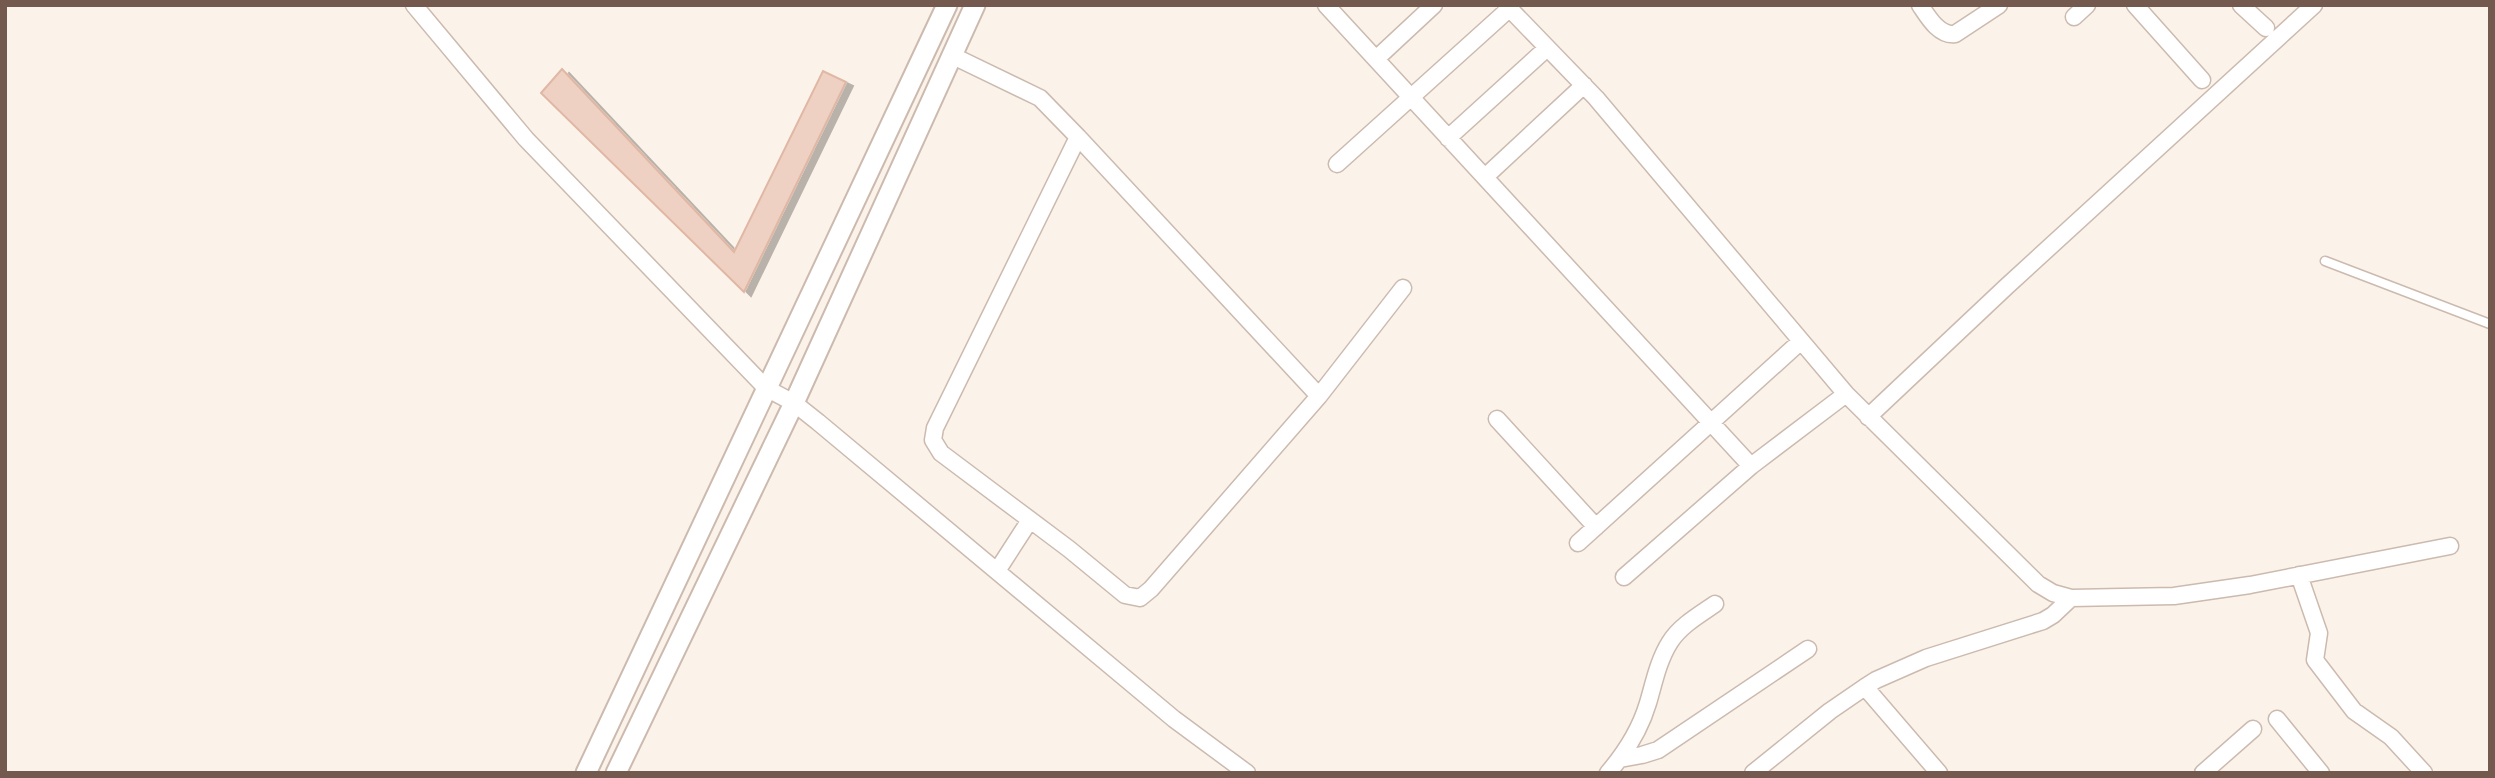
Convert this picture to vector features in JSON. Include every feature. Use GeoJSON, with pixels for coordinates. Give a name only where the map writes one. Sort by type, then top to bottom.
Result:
{"type":"FeatureCollection","features":[{"type":"Feature","properties":{"kind":"street"},"geometry":{"type":"LineString","coordinates":[[414,5],[526,139],[766,388],[794,403],[1174,719],[1247,773]]}},
{"type":"Feature","properties":{"kind":"street"},"geometry":{"type":"LineString","coordinates":[[586,773],[947,5]]}},
{"type":"Feature","properties":{"kind":"street"},"geometry":{"type":"LineString","coordinates":[[616,773],[794,403],[975,5]]}},
{"type":"Feature","properties":{"kind":"street"},"geometry":{"type":"LineString","coordinates":[[1326,5],[1751,466]]}},
{"type":"Feature","properties":{"kind":"street"},"geometry":{"type":"LineString","coordinates":[[1376,59],[1434,5]]}},
{"type":"Feature","properties":{"kind":"street"},"geometry":{"type":"LineString","coordinates":[[1920,5],[1942,33],[1948,35],[1955,34],[1999,5]]}},
{"type":"Feature","properties":{"kind":"street"},"geometry":{"type":"LineString","coordinates":[[2074,17],[2087,5]]}},
{"type":"Feature","properties":{"kind":"street"},"geometry":{"type":"LineString","coordinates":[[2135,5],[2202,80]]}},
{"type":"Feature","properties":{"kind":"street"},"geometry":{"type":"LineString","coordinates":[[2241,5],[2266,29]]}},
{"type":"Feature","properties":{"kind":"street"},"geometry":{"type":"LineString","coordinates":[[1868,416],[2314,5]]}},
{"type":"Feature","properties":{"kind":"street"},"geometry":{"type":"LineString","coordinates":[[1337,164],[1412,99],[1507,7],[1584,85],[1846,394],[2038,584],[2053,593],[2071,598],[2174,596],[2450,547]]}},
{"type":"Feature","properties":{"kind":"street"},"geometry":{"type":"LineString","coordinates":[[1448,138],[1547,48]]}},
{"type":"Feature","properties":{"kind":"street"},"geometry":{"type":"LineString","coordinates":[[951,55],[1040,98],[1319,396]]}},
{"type":"Feature","properties":{"kind":"street"},"geometry":{"type":"LineString","coordinates":[[1485,177],[1584,85]]}},
{"type":"Feature","properties":{"kind":"street"},"geometry":{"type":"LineString","coordinates":[[1077,137],[935,428],[933,440],[941,453],[1125,595],[1140,598],[1152,589],[1319,396],[1403,288]]}},
{"type":"Feature","properties":{"kind":"street"},"geometry":{"type":"LineString","coordinates":[[1578,544],[1801,341]]}},
{"type":"Feature","properties":{"kind":"street"},"geometry":{"type":"LineString","coordinates":[[1624,577],[1751,466],[1846,394]]}},
{"type":"Feature","properties":{"kind":"street"},"geometry":{"type":"LineString","coordinates":[[1497,419],[1596,527]]}},
{"type":"Feature","properties":{"kind":"street"},"geometry":{"type":"LineString","coordinates":[[997,571],[1030,520]]}},
{"type":"Feature","properties":{"kind":"street"},"geometry":{"type":"LineString","coordinates":[[2299,575],[2319,633],[2315,660],[2354,711],[2391,737],[2424,773]]}},
{"type":"Feature","properties":{"kind":"street"},"geometry":{"type":"LineString","coordinates":[[1753,773],[1830,710],[1876,680],[1926,658],[2043,621],[2071,598]]}},
{"type":"Feature","properties":{"kind":"street"},"geometry":{"type":"LineString","coordinates":[[1608,773],[1636,734],[1661,659],[1671,641],[1686,625],[1715,604]]}},
{"type":"Feature","properties":{"kind":"street"},"geometry":{"type":"LineString","coordinates":[[1620,759],[1658,750],[1808,649]]}},
{"type":"Feature","properties":{"kind":"street"},"geometry":{"type":"LineString","coordinates":[[1865,687],[1940,773]]}},
{"type":"Feature","properties":{"kind":"street"},"geometry":{"type":"LineString","coordinates":[[2277,719],[2321,773]]}},
{"type":"Feature","properties":{"kind":"street"},"geometry":{"type":"LineString","coordinates":[[2203,773],[2253,729]]}},
{"type":"Feature","properties":{"kind":"lane"},"geometry":{"type":"LineString","coordinates":[[2325,261],[2490,324]]}},
{"type":"Feature","properties":{"kind":"building"},"geometry":{"type":"Polygon","coordinates":[[[562,69],[734,252],[823,71],[846,82],[744,292],[541,93],[562,69]]]}}]}
